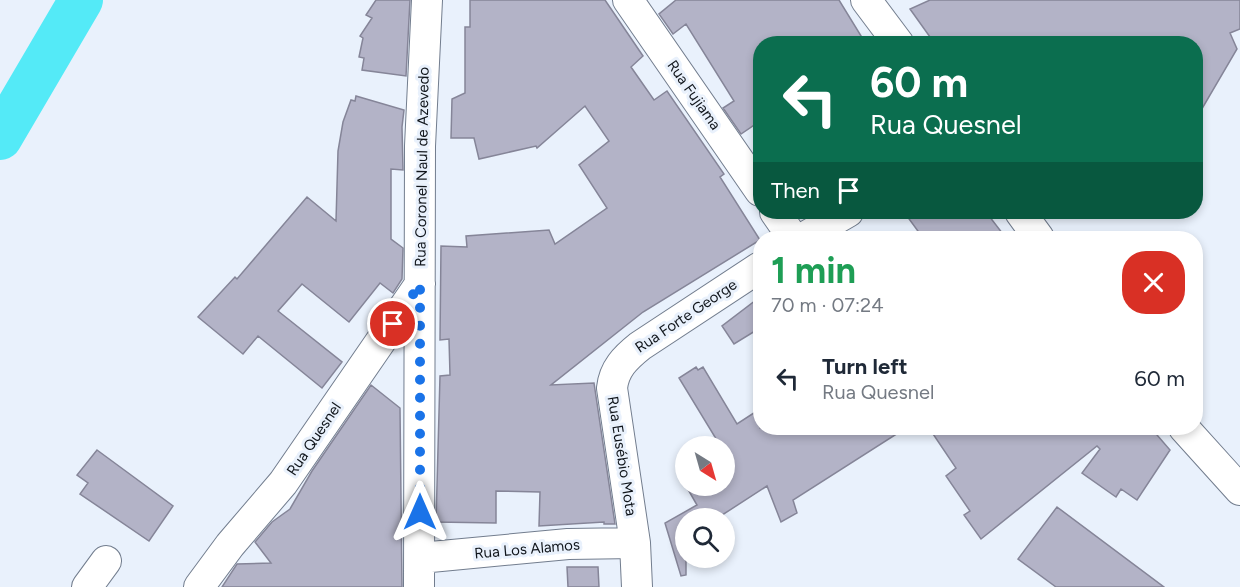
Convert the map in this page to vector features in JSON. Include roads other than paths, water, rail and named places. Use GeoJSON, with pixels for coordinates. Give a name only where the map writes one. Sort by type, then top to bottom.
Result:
{"type":"FeatureCollection","features":[{"type":"Feature","properties":{"kind":"street","name":"Rua Coronel Naul de Azevedo"},"geometry":{"type":"LineString","coordinates":[[420,572],[420,146],[428,0]]}},
{"type":"Feature","properties":{"kind":"street","name":"Rua Fujiama"},"geometry":{"type":"LineString","coordinates":[[628,0],[753,181]]}},
{"type":"Feature","properties":{"kind":"street"},"geometry":{"type":"LineString","coordinates":[[866,0],[893,36]]}},
{"type":"Feature","properties":{"kind":"street"},"geometry":{"type":"LineString","coordinates":[[816,231],[836,219]]}},
{"type":"Feature","properties":{"kind":"street","name":"Rua Forte George"},"geometry":{"type":"LineString","coordinates":[[616,370],[627,356],[640,346],[753,272]]}},
{"type":"Feature","properties":{"kind":"street","name":"Rua Quesnel"},"geometry":{"type":"LineString","coordinates":[[202,585],[230,545],[283,483],[420,284]]}},
{"type":"Feature","properties":{"kind":"street","name":"Rua Eusébio Mota"},"geometry":{"type":"LineString","coordinates":[[616,370],[612,388],[639,584]]}},
{"type":"Feature","properties":{"kind":"street"},"geometry":{"type":"LineString","coordinates":[[1190,435],[1240,490]]}},
{"type":"Feature","properties":{"kind":"street","name":"Rua Los Alamos"},"geometry":{"type":"LineString","coordinates":[[420,572],[568,544],[635,543]]}},
{"type":"Feature","properties":{"kind":"street"},"geometry":{"type":"LineString","coordinates":[[87,587],[106,561]]}},
{"type":"Feature","properties":{"kind":"waterway"},"geometry":{"type":"LineString","coordinates":[[0,138],[81,0]]}}]}
